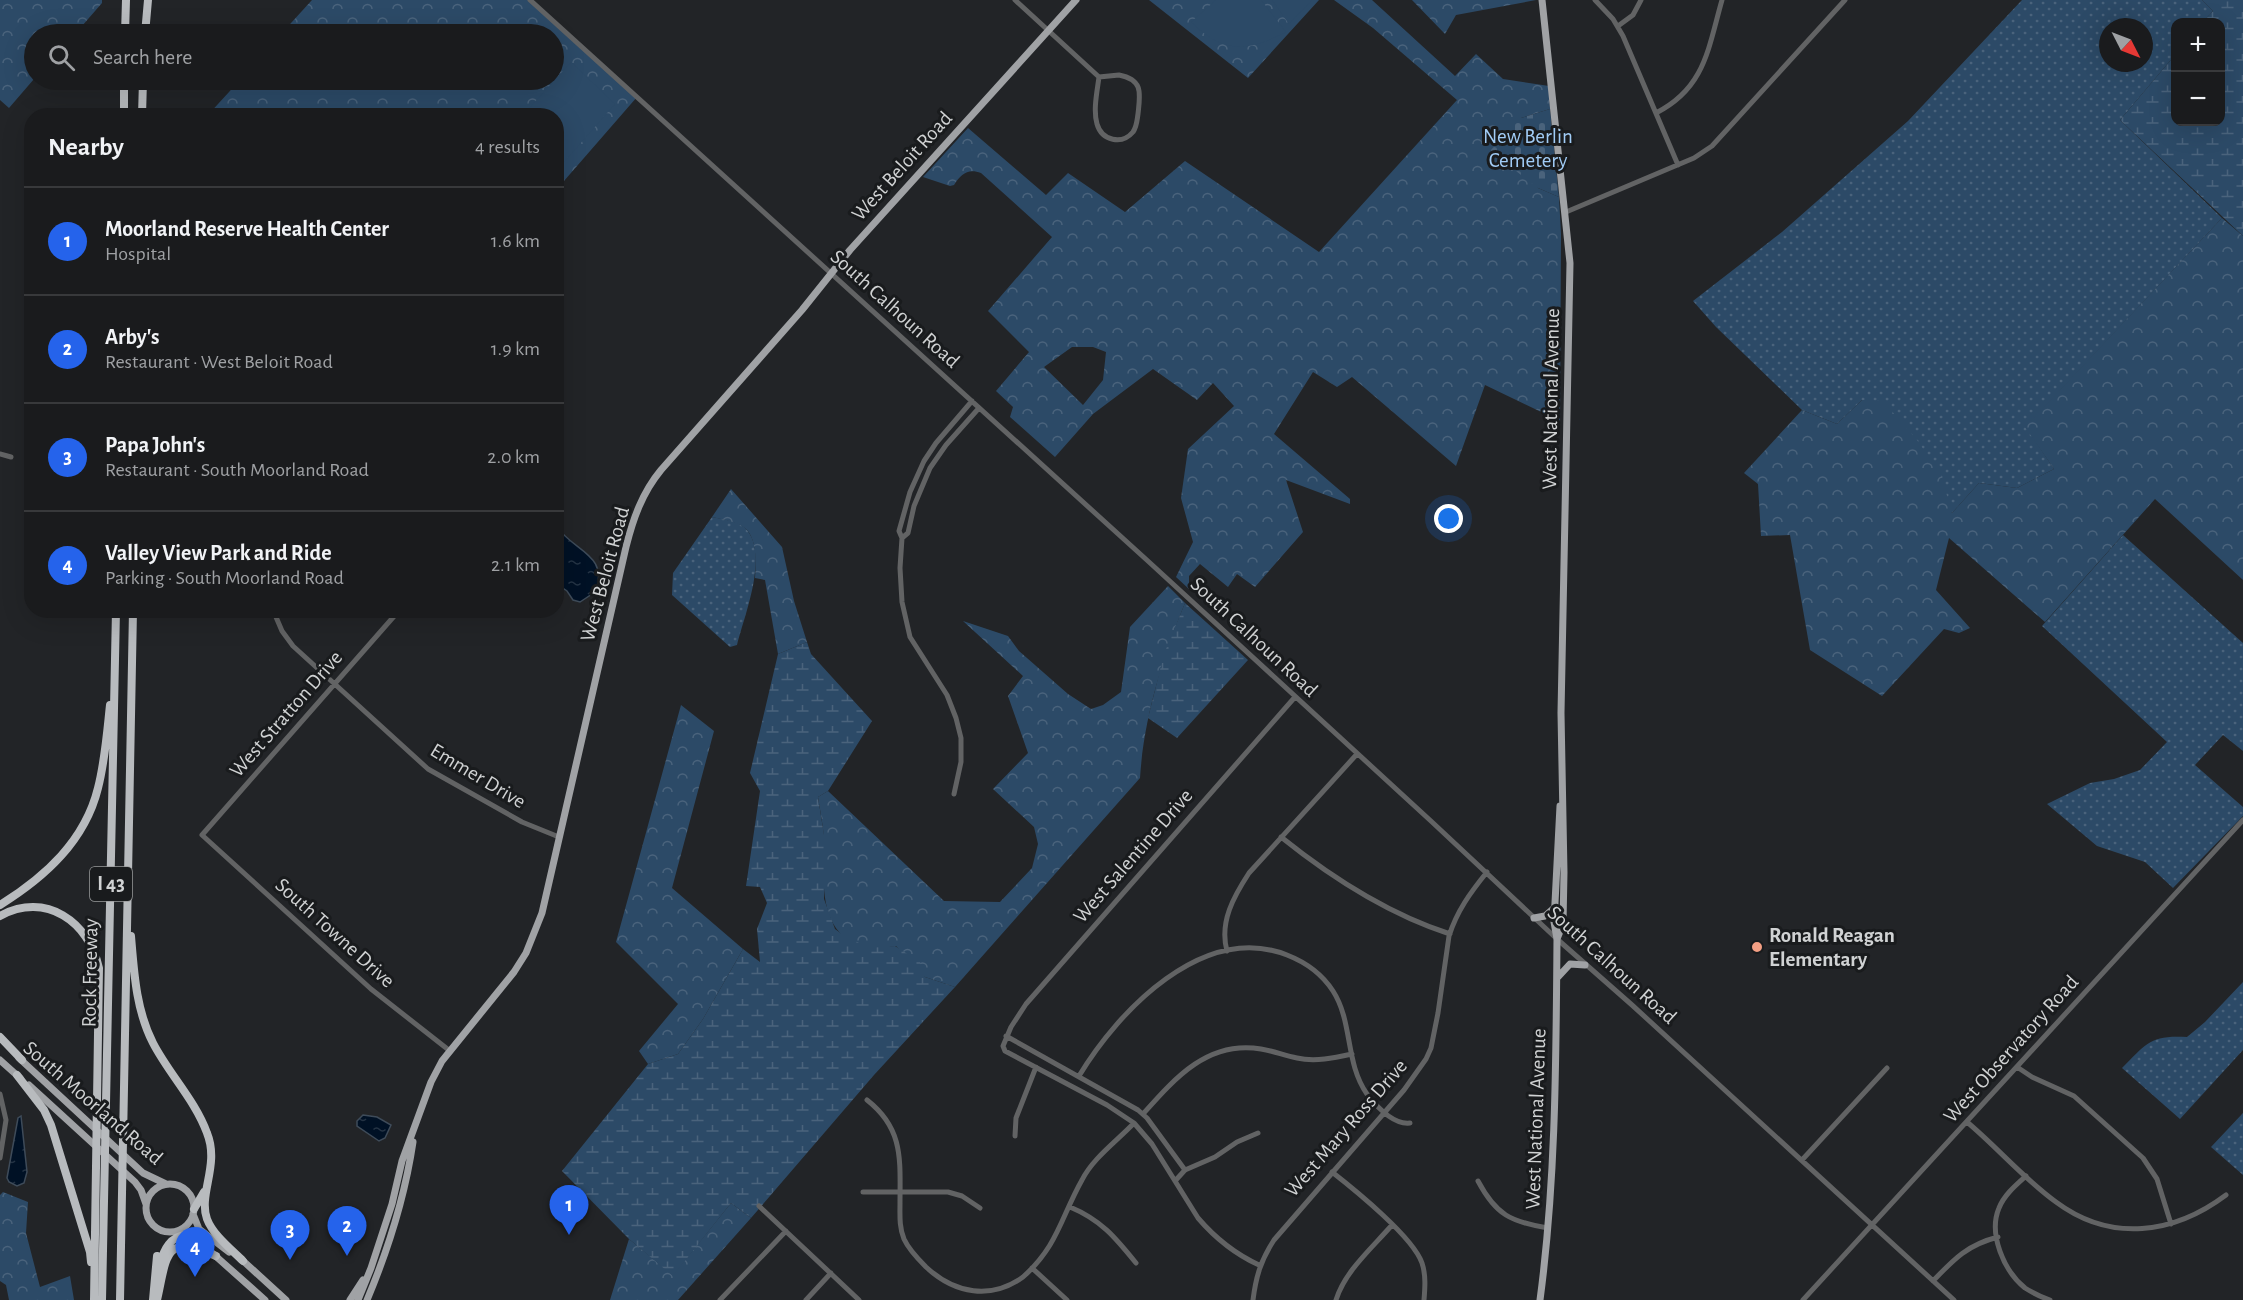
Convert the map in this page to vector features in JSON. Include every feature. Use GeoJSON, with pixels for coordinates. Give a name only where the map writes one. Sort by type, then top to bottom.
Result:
{"type":"FeatureCollection","features":[{"type":"Feature","properties":{"kind":"highway"},"geometry":{"type":"LineString","coordinates":[[125,24],[126,0]]}},
{"type":"Feature","properties":{"kind":"highway"},"geometry":{"type":"LineString","coordinates":[[146,24],[148,0]]}},
{"type":"Feature","properties":{"kind":"highway"},"geometry":{"type":"LineString","coordinates":[[124,90],[124,108]]}},
{"type":"Feature","properties":{"kind":"highway"},"geometry":{"type":"LineString","coordinates":[[142,108],[143,90]]}},
{"type":"Feature","properties":{"kind":"highway","name":"Rock Freeway"},"geometry":{"type":"LineString","coordinates":[[102,1300],[116,618]]}},
{"type":"Feature","properties":{"kind":"highway","name":"Rock Freeway"},"geometry":{"type":"LineString","coordinates":[[120,1300],[133,618]]}},
{"type":"Feature","properties":{"kind":"highway"},"geometry":{"type":"LineString","coordinates":[[0,905],[44,874],[77,837],[87,817],[98,789],[104,759],[116,648]]}},
{"type":"Feature","properties":{"kind":"highway"},"geometry":{"type":"LineString","coordinates":[[128,876],[137,996],[153,1043],[202,1120],[209,1136],[212,1154],[205,1208],[207,1219],[213,1229],[243,1260]]}},
{"type":"Feature","properties":{"kind":"highway"},"geometry":{"type":"LineString","coordinates":[[0,916],[22,908],[51,910],[66,916],[78,926],[89,938],[96,954],[99,968],[94,1300]]}},
{"type":"Feature","properties":{"kind":"highway"},"geometry":{"type":"LineString","coordinates":[[0,1037],[22,1060]]}},
{"type":"Feature","properties":{"kind":"highway"},"geometry":{"type":"LineString","coordinates":[[17,1075],[44,1110],[51,1125],[90,1252],[95,1290]]}},
{"type":"Feature","properties":{"kind":"highway"},"geometry":{"type":"LineString","coordinates":[[194,1212],[209,1180]]}},
{"type":"Feature","properties":{"kind":"highway"},"geometry":{"type":"LineString","coordinates":[[154,1300],[157,1254],[160,1246],[179,1233]]}},
{"type":"Feature","properties":{"kind":"highway"},"geometry":{"type":"LineString","coordinates":[[154,1300],[167,1258],[176,1247],[192,1246],[216,1256]]}},
{"type":"Feature","properties":{"kind":"main road","name":"West Beloit Road"},"geometry":{"type":"LineString","coordinates":[[358,1300],[392,1204],[402,1161],[431,1082],[450,1052],[526,953],[543,913],[584,737],[605,634],[626,547],[641,501],[661,470],[850,250],[1076,0]]}},
{"type":"Feature","properties":{"kind":"main road","name":"West National Avenue"},"geometry":{"type":"LineString","coordinates":[[1540,1300],[1548,1228],[1554,1131],[1557,939],[1554,922],[1556,845],[1561,800],[1570,276],[1566,213],[1542,0]]}},
{"type":"Feature","properties":{"kind":"main road","name":"West National Avenue"},"geometry":{"type":"LineString","coordinates":[[1557,939],[1563,924],[1561,800]]}},
{"type":"Feature","properties":{"kind":"main road"},"geometry":{"type":"LineString","coordinates":[[1534,918],[1549,914],[1553,911],[1555,903]]}},
{"type":"Feature","properties":{"kind":"main road"},"geometry":{"type":"LineString","coordinates":[[1556,979],[1568,964],[1585,965]]}},
{"type":"Feature","properties":{"kind":"main road","name":"South Moorland Road"},"geometry":{"type":"LineString","coordinates":[[0,1044],[22,1060],[142,1173],[166,1184]]}},
{"type":"Feature","properties":{"kind":"main road","name":"South Moorland Road"},"geometry":{"type":"LineString","coordinates":[[0,1060],[135,1182],[146,1204]]}},
{"type":"Feature","properties":{"kind":"main road","name":"West Beloit Road"},"geometry":{"type":"LineString","coordinates":[[367,1300],[381,1267],[405,1187],[414,1130]]}},
{"type":"Feature","properties":{"kind":"main road"},"geometry":{"type":"LineString","coordinates":[[265,1300],[202,1244],[179,1233],[166,1232],[153,1225],[146,1211],[146,1204],[153,1191],[166,1184],[173,1184],[186,1190],[193,1202],[199,1229],[243,1260],[286,1300]]}},
{"type":"Feature","properties":{"kind":"main road"},"geometry":{"type":"LineString","coordinates":[[179,1233],[194,1212]]}},
{"type":"Feature","properties":{"kind":"main road"},"geometry":{"type":"LineString","coordinates":[[350,1300],[371,1268]]}},
{"type":"Feature","properties":{"kind":"street","name":"South Calhoun Road"},"geometry":{"type":"LineString","coordinates":[[530,0],[556,24]]}},
{"type":"Feature","properties":{"kind":"street"},"geometry":{"type":"LineString","coordinates":[[1015,0],[1099,77],[1128,76],[1139,87],[1136,126],[1126,138],[1117,141],[1109,138],[1097,126],[1095,116],[1099,77]]}},
{"type":"Feature","properties":{"kind":"street"},"geometry":{"type":"LineString","coordinates":[[1595,0],[1618,26],[1678,165]]}},
{"type":"Feature","properties":{"kind":"street"},"geometry":{"type":"LineString","coordinates":[[1618,26],[1633,15],[1641,0]]}},
{"type":"Feature","properties":{"kind":"street"},"geometry":{"type":"LineString","coordinates":[[1656,113],[1680,98],[1697,76],[1722,0]]}},
{"type":"Feature","properties":{"kind":"street"},"geometry":{"type":"LineString","coordinates":[[1566,213],[1703,153],[1721,138],[1845,0]]}},
{"type":"Feature","properties":{"kind":"street","name":"South Calhoun Road"},"geometry":{"type":"LineString","coordinates":[[564,31],[972,401],[1585,965],[1632,1005],[1954,1300]]}},
{"type":"Feature","properties":{"kind":"street"},"geometry":{"type":"LineString","coordinates":[[954,794],[961,762],[961,738],[946,694],[910,637],[902,602],[900,568],[902,538],[899,531],[907,499],[924,461],[936,443],[972,401]]}},
{"type":"Feature","properties":{"kind":"street"},"geometry":{"type":"LineString","coordinates":[[902,538],[908,533],[916,501],[931,466],[946,445],[979,408]]}},
{"type":"Feature","properties":{"kind":"street"},"geometry":{"type":"LineString","coordinates":[[0,454],[11,457]]}},
{"type":"Feature","properties":{"kind":"street"},"geometry":{"type":"LineString","coordinates":[[924,461],[931,466]]}},
{"type":"Feature","properties":{"kind":"street"},"geometry":{"type":"LineString","coordinates":[[907,499],[916,501]]}},
{"type":"Feature","properties":{"kind":"street","name":"Emmer Drive"},"geometry":{"type":"LineString","coordinates":[[276,618],[287,639],[437,776],[530,825],[559,837]]}},
{"type":"Feature","properties":{"kind":"street","name":"West Stratton Drive"},"geometry":{"type":"LineString","coordinates":[[202,835],[393,618]]}},
{"type":"Feature","properties":{"kind":"street","name":"West Salentine Drive"},"geometry":{"type":"LineString","coordinates":[[1005,1039],[1026,1004],[1295,697]]}},
{"type":"Feature","properties":{"kind":"street"},"geometry":{"type":"LineString","coordinates":[[1227,951],[1227,916],[1232,902],[1249,873],[1357,754]]}},
{"type":"Feature","properties":{"kind":"street","name":"West Observatory Road"},"geometry":{"type":"LineString","coordinates":[[1803,1300],[2243,820]]}},
{"type":"Feature","properties":{"kind":"street","name":"South Towne Drive"},"geometry":{"type":"LineString","coordinates":[[202,835],[371,989],[450,1052]]}},
{"type":"Feature","properties":{"kind":"street"},"geometry":{"type":"LineString","coordinates":[[1281,837],[1308,858],[1377,903],[1399,915],[1450,934]]}},
{"type":"Feature","properties":{"kind":"street","name":"West Mary Ross Drive"},"geometry":{"type":"LineString","coordinates":[[1253,1300],[1259,1265],[1274,1239],[1418,1072],[1431,1048],[1450,934],[1461,905],[1486,872]]}},
{"type":"Feature","properties":{"kind":"street"},"geometry":{"type":"LineString","coordinates":[[1079,1076],[1111,1031],[1150,990],[1169,975],[1189,963],[1227,951],[1263,949],[1280,952],[1309,966],[1332,989],[1340,1003],[1352,1054],[1363,1087],[1384,1112],[1398,1122],[1410,1123]]}},
{"type":"Feature","properties":{"kind":"street"},"geometry":{"type":"LineString","coordinates":[[1185,1170],[1159,1132],[1143,1114],[1079,1076],[1005,1039],[1003,1046],[1005,1050],[1107,1105],[1134,1123],[1152,1144],[1198,1218],[1230,1249],[1259,1265]]}},
{"type":"Feature","properties":{"kind":"street"},"geometry":{"type":"LineString","coordinates":[[1143,1114],[1195,1064],[1213,1053],[1228,1048],[1264,1049],[1299,1059],[1312,1060],[1352,1054]]}},
{"type":"Feature","properties":{"kind":"street"},"geometry":{"type":"LineString","coordinates":[[1015,1136],[1016,1118],[1036,1067]]}},
{"type":"Feature","properties":{"kind":"street"},"geometry":{"type":"LineString","coordinates":[[2017,1067],[2032,1077],[2074,1096],[2143,1158],[2157,1179],[2171,1224]]}},
{"type":"Feature","properties":{"kind":"street"},"geometry":{"type":"LineString","coordinates":[[1802,1160],[1887,1068]]}},
{"type":"Feature","properties":{"kind":"street"},"geometry":{"type":"LineString","coordinates":[[0,1094],[6,1120],[0,1158]]}},
{"type":"Feature","properties":{"kind":"street"},"geometry":{"type":"LineString","coordinates":[[867,1100],[886,1119],[895,1135],[899,1153],[902,1232],[912,1253],[942,1281],[975,1297],[1007,1288],[1032,1268],[1056,1237],[1086,1172],[1134,1123]]}},
{"type":"Feature","properties":{"kind":"street"},"geometry":{"type":"LineString","coordinates":[[1967,1122],[2055,1202],[2094,1222],[2126,1228],[2157,1227],[2171,1224],[2205,1209],[2226,1195]]}},
{"type":"Feature","properties":{"kind":"street"},"geometry":{"type":"LineString","coordinates":[[1175,1181],[1185,1170],[1215,1157],[1237,1142],[1258,1133]]}},
{"type":"Feature","properties":{"kind":"street"},"geometry":{"type":"LineString","coordinates":[[1332,1172],[1409,1241],[1419,1255],[1425,1276],[1424,1300]]}},
{"type":"Feature","properties":{"kind":"street"},"geometry":{"type":"LineString","coordinates":[[2026,1176],[2005,1198],[1999,1209],[1996,1219],[1998,1237],[2002,1256],[2009,1270],[2019,1282],[2036,1295],[2050,1300]]}},
{"type":"Feature","properties":{"kind":"street"},"geometry":{"type":"LineString","coordinates":[[1478,1181],[1489,1201],[1506,1216],[1520,1222],[1548,1228]]}},
{"type":"Feature","properties":{"kind":"street"},"geometry":{"type":"LineString","coordinates":[[863,1192],[954,1193],[980,1208]]}},
{"type":"Feature","properties":{"kind":"street"},"geometry":{"type":"LineString","coordinates":[[759,1206],[859,1300]]}},
{"type":"Feature","properties":{"kind":"street"},"geometry":{"type":"LineString","coordinates":[[1070,1207],[1100,1223],[1113,1234],[1136,1263]]}},
{"type":"Feature","properties":{"kind":"street"},"geometry":{"type":"LineString","coordinates":[[1336,1300],[1348,1275],[1392,1225]]}},
{"type":"Feature","properties":{"kind":"street"},"geometry":{"type":"LineString","coordinates":[[720,1300],[786,1231]]}},
{"type":"Feature","properties":{"kind":"street"},"geometry":{"type":"LineString","coordinates":[[1933,1281],[1974,1244],[1998,1237]]}},
{"type":"Feature","properties":{"kind":"street"},"geometry":{"type":"LineString","coordinates":[[1032,1268],[1067,1300]]}},
{"type":"Feature","properties":{"kind":"street"},"geometry":{"type":"LineString","coordinates":[[806,1300],[831,1273]]}},
{"type":"Feature","properties":{"kind":"green space"},"geometry":{"type":"Polygon","coordinates":[[[0,0],[102,0],[102,3],[84,24],[24,24],[25,90],[9,108],[0,100],[0,0]]]}},
{"type":"Feature","properties":{"kind":"green space"},"geometry":{"type":"Polygon","coordinates":[[[312,0],[530,0],[556,24],[290,24],[312,0]]]}},
{"type":"Feature","properties":{"kind":"green space"},"geometry":{"type":"Polygon","coordinates":[[[1149,0],[1319,0],[1248,78],[1149,0]]]}},
{"type":"Feature","properties":{"kind":"green space"},"geometry":{"type":"Polygon","coordinates":[[[1216,0],[1261,0],[1286,32],[1248,46],[1236,46],[1214,40],[1191,22],[1216,0]]]}},
{"type":"Feature","properties":{"kind":"green space"},"geometry":{"type":"Polygon","coordinates":[[[1272,0],[1312,0],[1289,24],[1272,0]]]}},
{"type":"Feature","properties":{"kind":"green space"},"geometry":{"type":"Polygon","coordinates":[[[1334,0],[1372,0],[1455,76],[1476,54],[1503,79],[1549,86],[1550,109],[1521,118],[1538,188],[1559,197],[1561,234],[1560,421],[1485,385],[1456,466],[1352,377],[1337,387],[1313,372],[1274,434],[1350,499],[1350,504],[1286,480],[1303,532],[1255,587],[1237,574],[1228,587],[1200,564],[1189,576],[1189,589],[1176,577],[1193,542],[1181,498],[1188,449],[1234,406],[1213,383],[1197,400],[1153,369],[1093,414],[1055,457],[1010,417],[1013,407],[996,391],[1029,352],[988,311],[1052,237],[981,173],[972,171],[965,173],[954,185],[950,186],[923,177],[968,128],[1046,195],[1068,173],[1125,212],[1185,161],[1319,252],[1457,100],[1373,28],[1334,0]],[[1072,347],[1044,367],[1083,405],[1103,380],[1106,352],[1093,347],[1072,347]]]}},
{"type":"Feature","properties":{"kind":"green space"},"geometry":{"type":"Polygon","coordinates":[[[1412,0],[1536,0],[1456,15],[1445,34],[1412,0]]]}},
{"type":"Feature","properties":{"kind":"green space"},"geometry":{"type":"Polygon","coordinates":[[[2022,0],[2202,0],[2213,11],[2207,18],[2171,18],[2171,60],[2120,120],[2222,218],[2026,427],[2054,469],[2017,488],[1979,483],[1952,513],[1862,400],[1837,424],[1802,410],[1716,327],[1693,301],[1782,232],[1908,121],[2022,0]]]}},
{"type":"Feature","properties":{"kind":"green space"},"geometry":{"type":"Polygon","coordinates":[[[2202,0],[2243,0],[2243,236],[2120,120],[2171,60],[2171,126],[2225,126],[2225,18],[2207,18],[2213,11],[2202,0]]]}},
{"type":"Feature","properties":{"kind":"green space"},"geometry":{"type":"Polygon","coordinates":[[[564,31],[637,97],[564,181],[564,108],[214,108],[231,90],[564,90],[564,31]]]}},
{"type":"Feature","properties":{"kind":"green space"},"geometry":{"type":"Polygon","coordinates":[[[571,62],[615,104],[564,162],[564,108],[529,108],[546,90],[564,90],[564,70],[571,62]]]}},
{"type":"Feature","properties":{"kind":"green space","name":"New Berlin Cemetery"},"geometry":{"type":"Polygon","coordinates":[[[1550,109],[1559,197],[1538,188],[1490,151],[1521,118],[1550,109]]]}},
{"type":"Feature","properties":{"kind":"green space"},"geometry":{"type":"Polygon","coordinates":[[[2222,218],[2243,236],[2243,580],[2155,499],[2045,622],[1949,538],[1936,590],[1970,628],[1959,633],[1944,629],[1882,696],[1810,650],[1790,535],[1761,536],[1758,484],[1744,473],[1802,410],[1837,424],[1862,400],[1883,401],[1917,440],[1941,475],[1952,513],[1979,483],[2017,488],[2054,469],[2025,427],[2222,218]]]}},
{"type":"Feature","properties":{"kind":"green space"},"geometry":{"type":"Polygon","coordinates":[[[731,489],[782,547],[794,601],[807,642],[778,654],[765,580],[755,578],[755,548],[750,534],[740,525],[712,517],[731,489]]]}},
{"type":"Feature","properties":{"kind":"green space"},"geometry":{"type":"Polygon","coordinates":[[[712,517],[744,527],[752,538],[755,551],[753,584],[749,601],[737,645],[730,647],[672,595],[673,573],[712,517]]]}},
{"type":"Feature","properties":{"kind":"green space"},"geometry":{"type":"Polygon","coordinates":[[[2123,535],[2243,643],[2243,751],[2223,735],[2195,765],[2243,807],[2243,816],[2173,888],[2145,862],[2097,846],[2047,804],[2090,783],[2114,779],[2140,770],[2167,742],[2042,626],[2123,535]]]}},
{"type":"Feature","properties":{"kind":"green space"},"geometry":{"type":"Polygon","coordinates":[[[1168,586],[1185,603],[1155,689],[1145,733],[1140,778],[955,987],[925,977],[896,946],[868,948],[851,942],[839,932],[831,919],[824,888],[824,838],[818,797],[828,791],[944,901],[1000,902],[1032,868],[1038,844],[1034,827],[993,789],[1028,753],[1008,696],[1023,676],[963,621],[1008,636],[1019,651],[1068,694],[1091,709],[1103,705],[1121,692],[1130,627],[1168,586]]]}},
{"type":"Feature","properties":{"kind":"green space"},"geometry":{"type":"Polygon","coordinates":[[[1185,603],[1248,660],[1177,738],[1148,718],[1164,654],[1185,603]]]}},
{"type":"Feature","properties":{"kind":"green space"},"geometry":{"type":"Polygon","coordinates":[[[807,642],[811,654],[872,721],[828,791],[818,797],[824,835],[824,899],[835,929],[870,948],[895,946],[920,962],[925,977],[955,987],[874,1075],[751,1218],[731,1203],[673,1276],[629,1239],[562,1171],[648,1064],[678,1054],[703,1019],[743,949],[760,962],[757,929],[767,903],[760,887],[746,886],[760,791],[750,773],[778,654],[807,642]]]}},
{"type":"Feature","properties":{"kind":"green space"},"geometry":{"type":"Polygon","coordinates":[[[681,705],[714,731],[672,888],[743,949],[703,1019],[678,1054],[648,1064],[639,1051],[678,1004],[616,942],[681,705]]]}},
{"type":"Feature","properties":{"kind":"green space"},"geometry":{"type":"Polygon","coordinates":[[[2243,982],[2243,1050],[2180,1119],[2122,1068],[2150,1042],[2165,1037],[2187,1037],[2205,1022],[2243,982]]]}},
{"type":"Feature","properties":{"kind":"green space"},"geometry":{"type":"Polygon","coordinates":[[[2243,1113],[2243,1175],[2211,1147],[2243,1113]]]}},
{"type":"Feature","properties":{"kind":"green space"},"geometry":{"type":"Polygon","coordinates":[[[3,1192],[28,1202],[26,1233],[40,1287],[70,1276],[74,1300],[9,1300],[6,1285],[0,1281],[0,1195],[3,1192]]]}},
{"type":"Feature","properties":{"kind":"green space"},"geometry":{"type":"Polygon","coordinates":[[[731,1203],[751,1218],[678,1300],[610,1300],[629,1239],[673,1275],[731,1203]]]}},
{"type":"Feature","properties":{"kind":"water"},"geometry":{"type":"Polygon","coordinates":[[[564,535],[587,554],[598,569],[595,592],[580,602],[573,600],[564,589],[564,535]]]}},
{"type":"Feature","properties":{"kind":"water"},"geometry":{"type":"Polygon","coordinates":[[[363,1115],[377,1117],[391,1125],[385,1138],[379,1141],[357,1126],[357,1121],[363,1115]]]}},
{"type":"Feature","properties":{"kind":"water"},"geometry":{"type":"Polygon","coordinates":[[[21,1116],[27,1172],[24,1183],[17,1186],[9,1182],[7,1178],[18,1118],[21,1116]]]}},
{"type":"Feature","properties":{"kind":"place","name":"Ronald Reagan Elementary"},"geometry":{"type":"Point","coordinates":[1757,947]}},
{"type":"Feature","properties":{"kind":"place","name":"Moorland Reserve Health Center"},"geometry":{"type":"Point","coordinates":[569,1235]}},
{"type":"Feature","properties":{"kind":"place","name":"Arby's"},"geometry":{"type":"Point","coordinates":[347,1256]}},
{"type":"Feature","properties":{"kind":"place","name":"Papa John's"},"geometry":{"type":"Point","coordinates":[290,1260]}},
{"type":"Feature","properties":{"kind":"place","name":"Valley View Park and Ride"},"geometry":{"type":"Point","coordinates":[195,1277]}}]}
